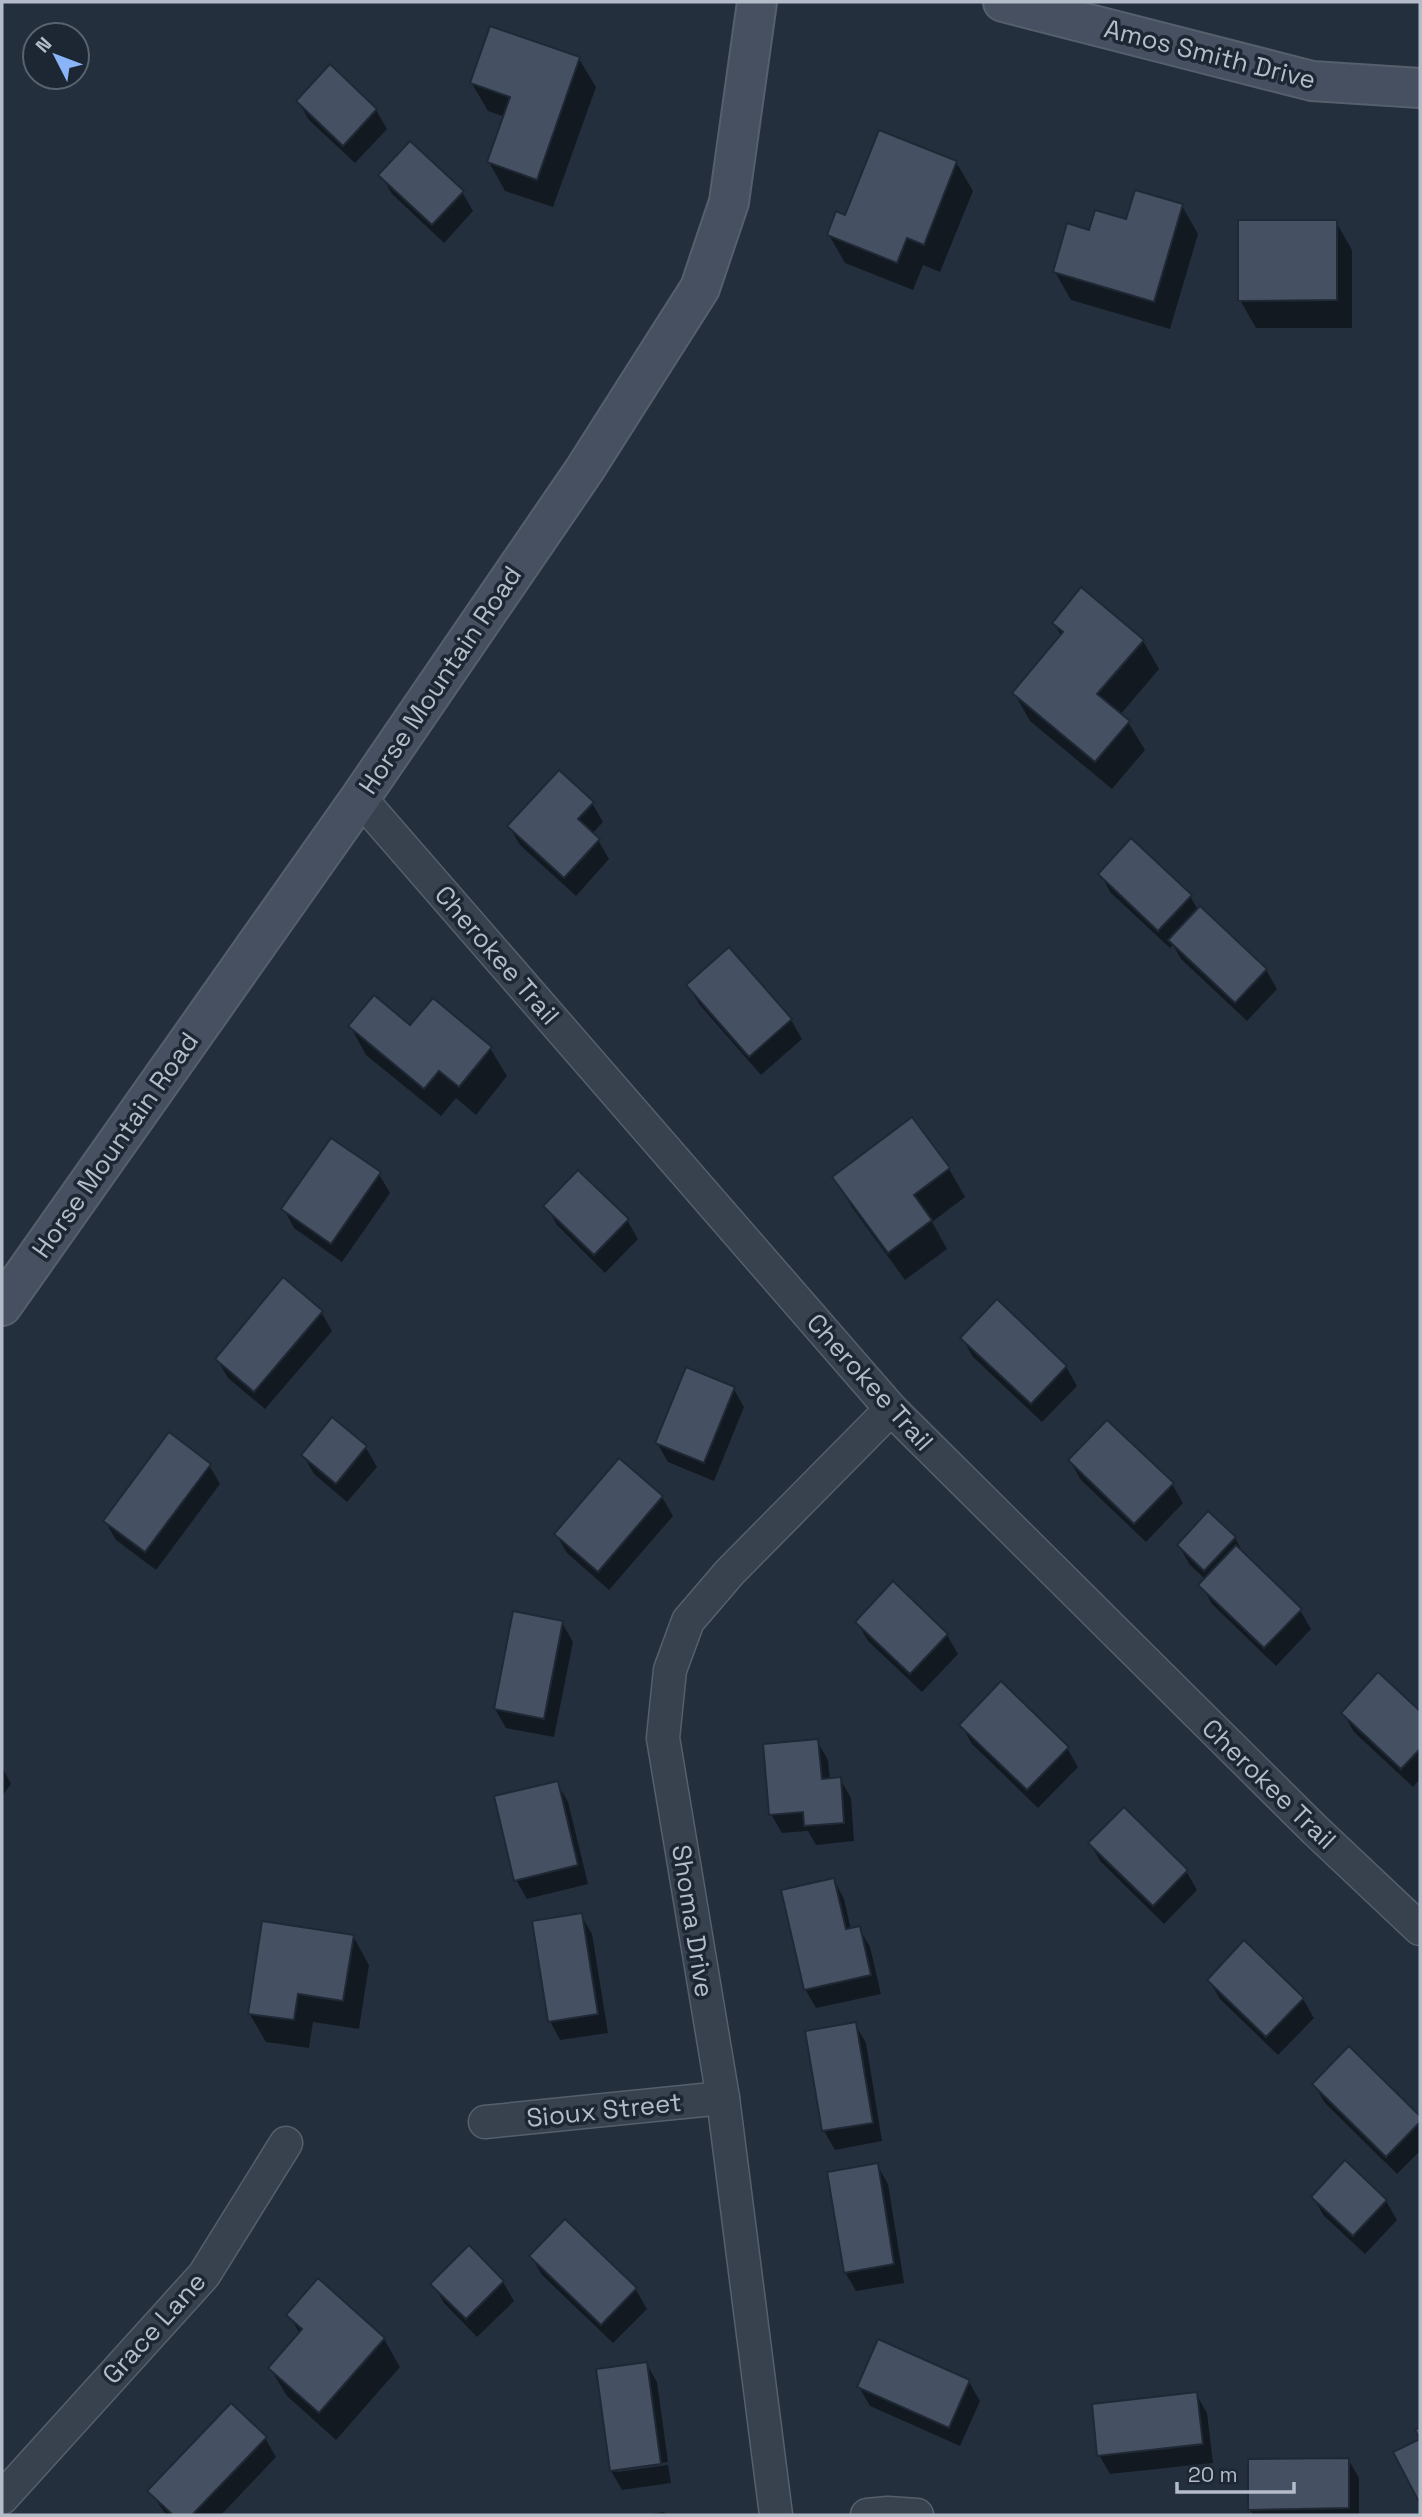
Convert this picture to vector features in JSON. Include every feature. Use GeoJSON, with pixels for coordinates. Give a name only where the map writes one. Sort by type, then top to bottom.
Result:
{"type":"FeatureCollection","features":[{"type":"Feature","properties":{"kind":"street","name":"Horse Mountain Road"},"geometry":{"type":"LineString","coordinates":[[2,1306],[360,798],[585,469],[700,288],[729,202],[757,2]]}},
{"type":"Feature","properties":{"kind":"street","name":"Amos Smith Drive"},"geometry":{"type":"LineString","coordinates":[[1003,2],[1312,81],[1420,88]]}},
{"type":"Feature","properties":{"kind":"street","name":"Cherokee Trail"},"geometry":{"type":"LineString","coordinates":[[360,798],[891,1409],[1315,1830],[1420,1929]]}},
{"type":"Feature","properties":{"kind":"street","name":"Shoma Drive"},"geometry":{"type":"LineString","coordinates":[[776,2515],[723,2098],[663,1738],[670,1670],[688,1621],[730,1572],[891,1409]]}},
{"type":"Feature","properties":{"kind":"street","name":"Sioux Street"},"geometry":{"type":"LineString","coordinates":[[485,2122],[723,2098]]}},
{"type":"Feature","properties":{"kind":"street","name":"Grace Lane"},"geometry":{"type":"LineString","coordinates":[[2,2498],[204,2274],[286,2143]]}},
{"type":"Feature","properties":{"kind":"street"},"geometry":{"type":"LineString","coordinates":[[867,2515],[917,2515]]}},
{"type":"Feature","properties":{"kind":"building"},"geometry":{"type":"Polygon","coordinates":[[[490,26],[580,57],[537,180],[487,162],[510,97],[470,83],[490,26]]]}},
{"type":"Feature","properties":{"kind":"building"},"geometry":{"type":"Polygon","coordinates":[[[330,64],[377,109],[343,146],[296,101],[330,64]]]}},
{"type":"Feature","properties":{"kind":"building"},"geometry":{"type":"Polygon","coordinates":[[[879,130],[957,161],[924,245],[907,238],[897,263],[827,235],[836,211],[845,215],[879,130]]]}},
{"type":"Feature","properties":{"kind":"building"},"geometry":{"type":"Polygon","coordinates":[[[410,141],[464,191],[432,225],[378,175],[410,141]]]}},
{"type":"Feature","properties":{"kind":"building"},"geometry":{"type":"Polygon","coordinates":[[[1135,190],[1183,204],[1154,302],[1053,272],[1067,223],[1089,230],[1095,210],[1126,219],[1135,190]]]}},
{"type":"Feature","properties":{"kind":"building"},"geometry":{"type":"Polygon","coordinates":[[[1238,220],[1337,220],[1337,300],[1238,301],[1238,220]]]}},
{"type":"Feature","properties":{"kind":"building"},"geometry":{"type":"Polygon","coordinates":[[[1081,587],[1144,640],[1097,694],[1130,721],[1095,762],[1012,693],[1063,632],[1052,623],[1081,587]]]}},
{"type":"Feature","properties":{"kind":"building"},"geometry":{"type":"Polygon","coordinates":[[[559,770],[594,802],[578,819],[600,839],[564,878],[507,826],[559,770]]]}},
{"type":"Feature","properties":{"kind":"building"},"geometry":{"type":"Polygon","coordinates":[[[1131,838],[1192,895],[1158,931],[1098,874],[1131,838]]]}},
{"type":"Feature","properties":{"kind":"building"},"geometry":{"type":"Polygon","coordinates":[[[1200,906],[1267,969],[1235,1003],[1168,940],[1200,906]]]}},
{"type":"Feature","properties":{"kind":"building"},"geometry":{"type":"Polygon","coordinates":[[[729,947],[792,1019],[749,1057],[686,985],[729,947]]]}},
{"type":"Feature","properties":{"kind":"building"},"geometry":{"type":"Polygon","coordinates":[[[374,995],[410,1025],[433,998],[492,1047],[459,1087],[439,1071],[424,1089],[348,1026],[374,995]]]}},
{"type":"Feature","properties":{"kind":"building"},"geometry":{"type":"Polygon","coordinates":[[[912,1117],[950,1168],[914,1195],[932,1220],[888,1253],[832,1177],[912,1117]]]}},
{"type":"Feature","properties":{"kind":"building"},"geometry":{"type":"Polygon","coordinates":[[[331,1138],[381,1172],[331,1244],[281,1209],[331,1138]]]}},
{"type":"Feature","properties":{"kind":"building"},"geometry":{"type":"Polygon","coordinates":[[[578,1170],[629,1219],[594,1255],[543,1206],[578,1170]]]}},
{"type":"Feature","properties":{"kind":"building"},"geometry":{"type":"Polygon","coordinates":[[[283,1277],[323,1311],[254,1392],[215,1359],[283,1277]]]}},
{"type":"Feature","properties":{"kind":"building"},"geometry":{"type":"Polygon","coordinates":[[[997,1299],[1067,1366],[1031,1404],[960,1338],[997,1299]]]}},
{"type":"Feature","properties":{"kind":"building"},"geometry":{"type":"Polygon","coordinates":[[[686,1367],[735,1387],[704,1463],[655,1443],[686,1367]]]}},
{"type":"Feature","properties":{"kind":"building"},"geometry":{"type":"Polygon","coordinates":[[[332,1417],[367,1446],[336,1484],[301,1455],[332,1417]]]}},
{"type":"Feature","properties":{"kind":"building"},"geometry":{"type":"Polygon","coordinates":[[[1107,1420],[1174,1483],[1134,1524],[1068,1460],[1107,1420]]]}},
{"type":"Feature","properties":{"kind":"building"},"geometry":{"type":"Polygon","coordinates":[[[169,1432],[211,1464],[145,1552],[103,1521],[169,1432]]]}},
{"type":"Feature","properties":{"kind":"building"},"geometry":{"type":"Polygon","coordinates":[[[619,1458],[663,1496],[598,1572],[554,1534],[619,1458]]]}},
{"type":"Feature","properties":{"kind":"building"},"geometry":{"type":"Polygon","coordinates":[[[1208,1511],[1236,1537],[1204,1571],[1177,1545],[1208,1511]]]}},
{"type":"Feature","properties":{"kind":"building"},"geometry":{"type":"Polygon","coordinates":[[[1236,1545],[1302,1609],[1264,1648],[1198,1585],[1236,1545]]]}},
{"type":"Feature","properties":{"kind":"building"},"geometry":{"type":"Polygon","coordinates":[[[893,1581],[948,1634],[910,1674],[855,1622],[893,1581]]]}},
{"type":"Feature","properties":{"kind":"building"},"geometry":{"type":"Polygon","coordinates":[[[513,1611],[563,1621],[544,1719],[494,1709],[513,1611]]]}},
{"type":"Feature","properties":{"kind":"building"},"geometry":{"type":"Polygon","coordinates":[[[1378,1672],[1420,1711],[1420,1749],[1401,1769],[1341,1713],[1378,1672]]]}},
{"type":"Feature","properties":{"kind":"building"},"geometry":{"type":"Polygon","coordinates":[[[1001,1681],[1069,1747],[1027,1790],[959,1725],[1001,1681]]]}},
{"type":"Feature","properties":{"kind":"building"},"geometry":{"type":"Polygon","coordinates":[[[818,1739],[822,1779],[841,1777],[844,1823],[804,1826],[803,1812],[769,1815],[763,1744],[818,1739]]]}},
{"type":"Feature","properties":{"kind":"building"},"geometry":{"type":"Polygon","coordinates":[[[558,1781],[578,1865],[514,1881],[494,1796],[558,1781]]]}},
{"type":"Feature","properties":{"kind":"building"},"geometry":{"type":"Polygon","coordinates":[[[1124,1807],[1188,1870],[1153,1906],[1088,1843],[1124,1807]]]}},
{"type":"Feature","properties":{"kind":"building"},"geometry":{"type":"Polygon","coordinates":[[[834,1878],[846,1929],[860,1926],[871,1975],[804,1990],[781,1890],[834,1878]]]}},
{"type":"Feature","properties":{"kind":"building"},"geometry":{"type":"Polygon","coordinates":[[[582,1913],[598,2014],[548,2022],[532,1921],[582,1913]]]}},
{"type":"Feature","properties":{"kind":"building"},"geometry":{"type":"Polygon","coordinates":[[[262,1921],[354,1935],[343,2001],[298,1994],[294,2020],[248,2014],[262,1921]]]}},
{"type":"Feature","properties":{"kind":"building"},"geometry":{"type":"Polygon","coordinates":[[[1244,1940],[1304,1998],[1266,2037],[1207,1980],[1244,1940]]]}},
{"type":"Feature","properties":{"kind":"building"},"geometry":{"type":"Polygon","coordinates":[[[856,2022],[873,2123],[822,2131],[805,2031],[856,2022]]]}},
{"type":"Feature","properties":{"kind":"building"},"geometry":{"type":"Polygon","coordinates":[[[1349,2046],[1420,2116],[1420,2122],[1386,2157],[1312,2084],[1349,2046]]]}},
{"type":"Feature","properties":{"kind":"building"},"geometry":{"type":"Polygon","coordinates":[[[1345,2160],[1387,2200],[1353,2236],[1311,2197],[1345,2160]]]}},
{"type":"Feature","properties":{"kind":"building"},"geometry":{"type":"Polygon","coordinates":[[[878,2163],[894,2264],[844,2273],[827,2172],[878,2163]]]}},
{"type":"Feature","properties":{"kind":"building"},"geometry":{"type":"Polygon","coordinates":[[[565,2219],[637,2288],[601,2325],[529,2256],[565,2219]]]}},
{"type":"Feature","properties":{"kind":"building"},"geometry":{"type":"Polygon","coordinates":[[[469,2245],[504,2281],[466,2319],[430,2284],[469,2245]]]}},
{"type":"Feature","properties":{"kind":"building"},"geometry":{"type":"Polygon","coordinates":[[[318,2278],[385,2338],[319,2413],[268,2368],[302,2329],[286,2315],[318,2278]]]}},
{"type":"Feature","properties":{"kind":"building"},"geometry":{"type":"Polygon","coordinates":[[[878,2339],[970,2380],[949,2428],[857,2387],[878,2339]]]}},
{"type":"Feature","properties":{"kind":"building"},"geometry":{"type":"Polygon","coordinates":[[[647,2362],[661,2464],[610,2471],[596,2369],[647,2362]]]}},
{"type":"Feature","properties":{"kind":"building"},"geometry":{"type":"Polygon","coordinates":[[[1197,2392],[1203,2444],[1097,2456],[1092,2404],[1197,2392]]]}},
{"type":"Feature","properties":{"kind":"building"},"geometry":{"type":"Polygon","coordinates":[[[231,2403],[267,2437],[192,2515],[173,2515],[147,2491],[231,2403]]]}},
{"type":"Feature","properties":{"kind":"building"},"geometry":{"type":"Polygon","coordinates":[[[1420,2439],[1420,2501],[1419,2502],[1393,2452],[1420,2439]]]}},
{"type":"Feature","properties":{"kind":"building"},"geometry":{"type":"Polygon","coordinates":[[[1349,2458],[1349,2508],[1248,2510],[1248,2459],[1349,2458]]]}}]}
